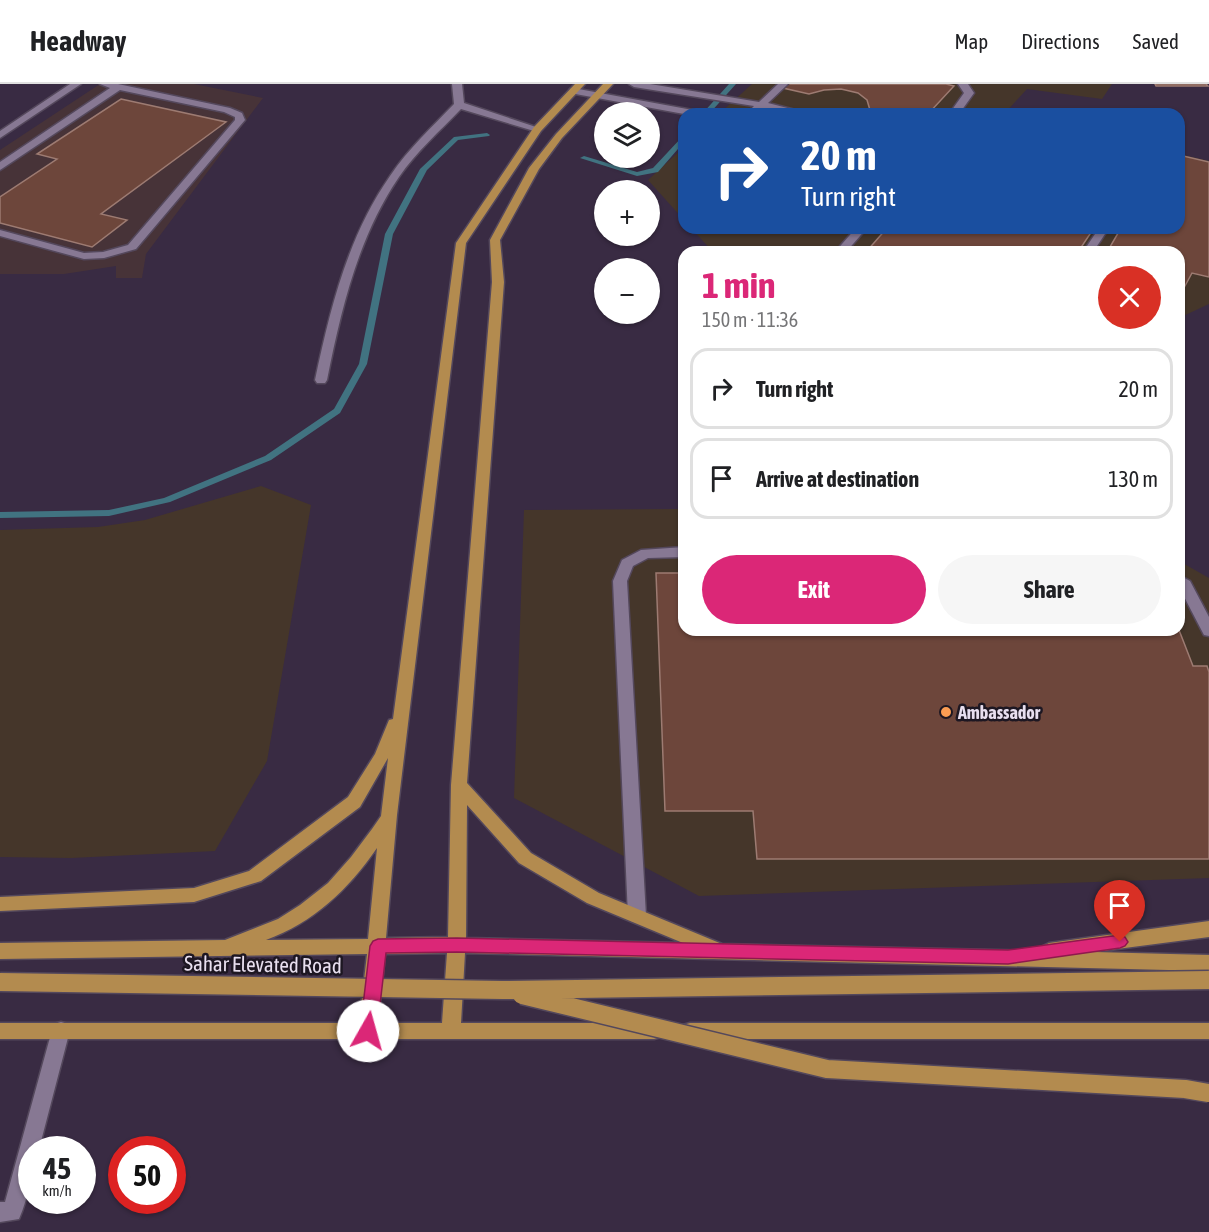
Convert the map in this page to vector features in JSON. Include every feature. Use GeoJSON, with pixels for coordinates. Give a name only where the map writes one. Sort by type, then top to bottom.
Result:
{"type":"FeatureCollection","features":[{"type":"Feature","properties":{"kind":"main road"},"geometry":{"type":"LineString","coordinates":[[451,1032],[457,945],[459,785],[498,282],[495,240],[534,168],[608,84]]}},
{"type":"Feature","properties":{"kind":"main road"},"geometry":{"type":"LineString","coordinates":[[368,1031],[389,815],[461,243],[537,129],[577,88]]}},
{"type":"Feature","properties":{"kind":"main road"},"geometry":{"type":"LineString","coordinates":[[0,904],[194,895],[255,876],[354,802],[382,754],[403,707]]}},
{"type":"Feature","properties":{"kind":"main road"},"geometry":{"type":"LineString","coordinates":[[459,785],[525,858],[593,898],[725,952]]}},
{"type":"Feature","properties":{"kind":"main road"},"geometry":{"type":"LineString","coordinates":[[222,948],[290,921],[334,889],[363,859],[389,815]]}},
{"type":"Feature","properties":{"kind":"main road"},"geometry":{"type":"LineString","coordinates":[[1008,957],[1209,929]]}},
{"type":"Feature","properties":{"kind":"main road"},"geometry":{"type":"LineString","coordinates":[[0,951],[457,945],[1209,963]]}},
{"type":"Feature","properties":{"kind":"main road","name":"Sahar Elevated Road"},"geometry":{"type":"LineString","coordinates":[[0,982],[502,990],[1209,980]]}},
{"type":"Feature","properties":{"kind":"main road"},"geometry":{"type":"LineString","coordinates":[[502,990],[827,1069],[1209,1092]]}},
{"type":"Feature","properties":{"kind":"main road"},"geometry":{"type":"LineString","coordinates":[[0,1031],[1209,1031]]}},
{"type":"Feature","properties":{"kind":"lane"},"geometry":{"type":"LineString","coordinates":[[0,135],[76,84]]}},
{"type":"Feature","properties":{"kind":"lane"},"geometry":{"type":"LineString","coordinates":[[0,233],[84,256],[104,255],[132,247],[240,120],[239,115],[227,110],[105,84]]}},
{"type":"Feature","properties":{"kind":"lane"},"geometry":{"type":"LineString","coordinates":[[321,380],[332,321],[358,243],[394,177],[459,105],[457,84]]}},
{"type":"Feature","properties":{"kind":"lane"},"geometry":{"type":"LineString","coordinates":[[634,84],[778,108]]}},
{"type":"Feature","properties":{"kind":"lane"},"geometry":{"type":"LineString","coordinates":[[756,108],[783,84]]}},
{"type":"Feature","properties":{"kind":"lane"},"geometry":{"type":"LineString","coordinates":[[958,108],[969,93],[963,84]]}},
{"type":"Feature","properties":{"kind":"lane"},"geometry":{"type":"LineString","coordinates":[[0,167],[118,87]]}},
{"type":"Feature","properties":{"kind":"lane"},"geometry":{"type":"LineString","coordinates":[[577,88],[597,96],[678,111]]}},
{"type":"Feature","properties":{"kind":"lane"},"geometry":{"type":"LineString","coordinates":[[459,105],[537,129]]}},
{"type":"Feature","properties":{"kind":"lane"},"geometry":{"type":"LineString","coordinates":[[846,246],[856,234]]}},
{"type":"Feature","properties":{"kind":"lane"},"geometry":{"type":"LineString","coordinates":[[637,916],[620,581],[627,563],[646,553],[678,552]]}},
{"type":"Feature","properties":{"kind":"lane"},"geometry":{"type":"LineString","coordinates":[[1185,584],[1209,631]]}},
{"type":"Feature","properties":{"kind":"lane"},"geometry":{"type":"LineString","coordinates":[[0,1212],[12,1212],[62,1030]]}},
{"type":"Feature","properties":{"kind":"shaded area"},"geometry":{"type":"Polygon","coordinates":[[[100,84],[194,84],[263,98],[146,254],[142,278],[116,278],[116,266],[64,274],[0,274],[0,150],[100,84]]]}},
{"type":"Feature","properties":{"kind":"shaded area"},"geometry":{"type":"Polygon","coordinates":[[[752,84],[1112,84],[1102,99],[1027,89],[1010,108],[726,108],[752,84]]]}},
{"type":"Feature","properties":{"kind":"shaded area"},"geometry":{"type":"Polygon","coordinates":[[[678,152],[678,213],[660,193],[660,180],[648,180],[678,152]]]}},
{"type":"Feature","properties":{"kind":"shaded area"},"geometry":{"type":"Polygon","coordinates":[[[1185,155],[1209,161],[1209,304],[1185,315],[1185,246],[708,246],[696,234],[1185,234],[1185,155]]]}},
{"type":"Feature","properties":{"kind":"shaded area"},"geometry":{"type":"Polygon","coordinates":[[[261,486],[311,505],[267,761],[215,851],[71,858],[0,857],[0,530],[98,527],[145,520],[261,486]]]}},
{"type":"Feature","properties":{"kind":"shaded area"},"geometry":{"type":"Polygon","coordinates":[[[678,509],[678,636],[1185,636],[1185,564],[1209,578],[1209,878],[699,896],[514,798],[524,510],[678,509]]]}},
{"type":"Feature","properties":{"kind":"building"},"geometry":{"type":"Polygon","coordinates":[[[788,84],[946,84],[954,86],[934,108],[869,108],[867,100],[858,93],[841,89],[809,94],[783,88],[788,84]]]}},
{"type":"Feature","properties":{"kind":"building"},"geometry":{"type":"Polygon","coordinates":[[[1155,84],[1206,84],[1208,86],[1156,86],[1155,84]]]}},
{"type":"Feature","properties":{"kind":"building"},"geometry":{"type":"Polygon","coordinates":[[[121,99],[226,122],[101,214],[127,220],[92,247],[0,223],[0,197],[57,159],[37,154],[121,99]]]}},
{"type":"Feature","properties":{"kind":"building"},"geometry":{"type":"Polygon","coordinates":[[[1185,156],[1209,162],[1209,277],[1192,273],[1185,286],[1185,246],[1110,246],[1118,234],[1185,234],[1185,156]]]}},
{"type":"Feature","properties":{"kind":"building"},"geometry":{"type":"Polygon","coordinates":[[[882,234],[1090,234],[1082,246],[871,246],[882,234]]]}},
{"type":"Feature","properties":{"kind":"building"},"geometry":{"type":"Polygon","coordinates":[[[656,573],[678,573],[678,636],[1181,636],[1193,666],[1207,666],[1209,672],[1209,859],[757,859],[753,811],[665,811],[656,573]]]}},
{"type":"Feature","properties":{"kind":"waterway"},"geometry":{"type":"LineString","coordinates":[[711,108],[733,84]]}},
{"type":"Feature","properties":{"kind":"waterway"},"geometry":{"type":"LineString","coordinates":[[0,515],[109,513],[167,500],[268,458],[337,411],[363,364],[389,234],[424,169],[456,138],[487,135]]}},
{"type":"Feature","properties":{"kind":"waterway"},"geometry":{"type":"LineString","coordinates":[[584,158],[637,174],[655,170],[678,145]]}},
{"type":"Feature","properties":{"kind":"place","name":"Ambassador"},"geometry":{"type":"Point","coordinates":[946,712]}},
{"type":"Feature","properties":{"kind":"route"},"geometry":{"type":"LineString","coordinates":[[368,1031],[378,946],[457,945],[1008,957],[1120,942]]}}]}
